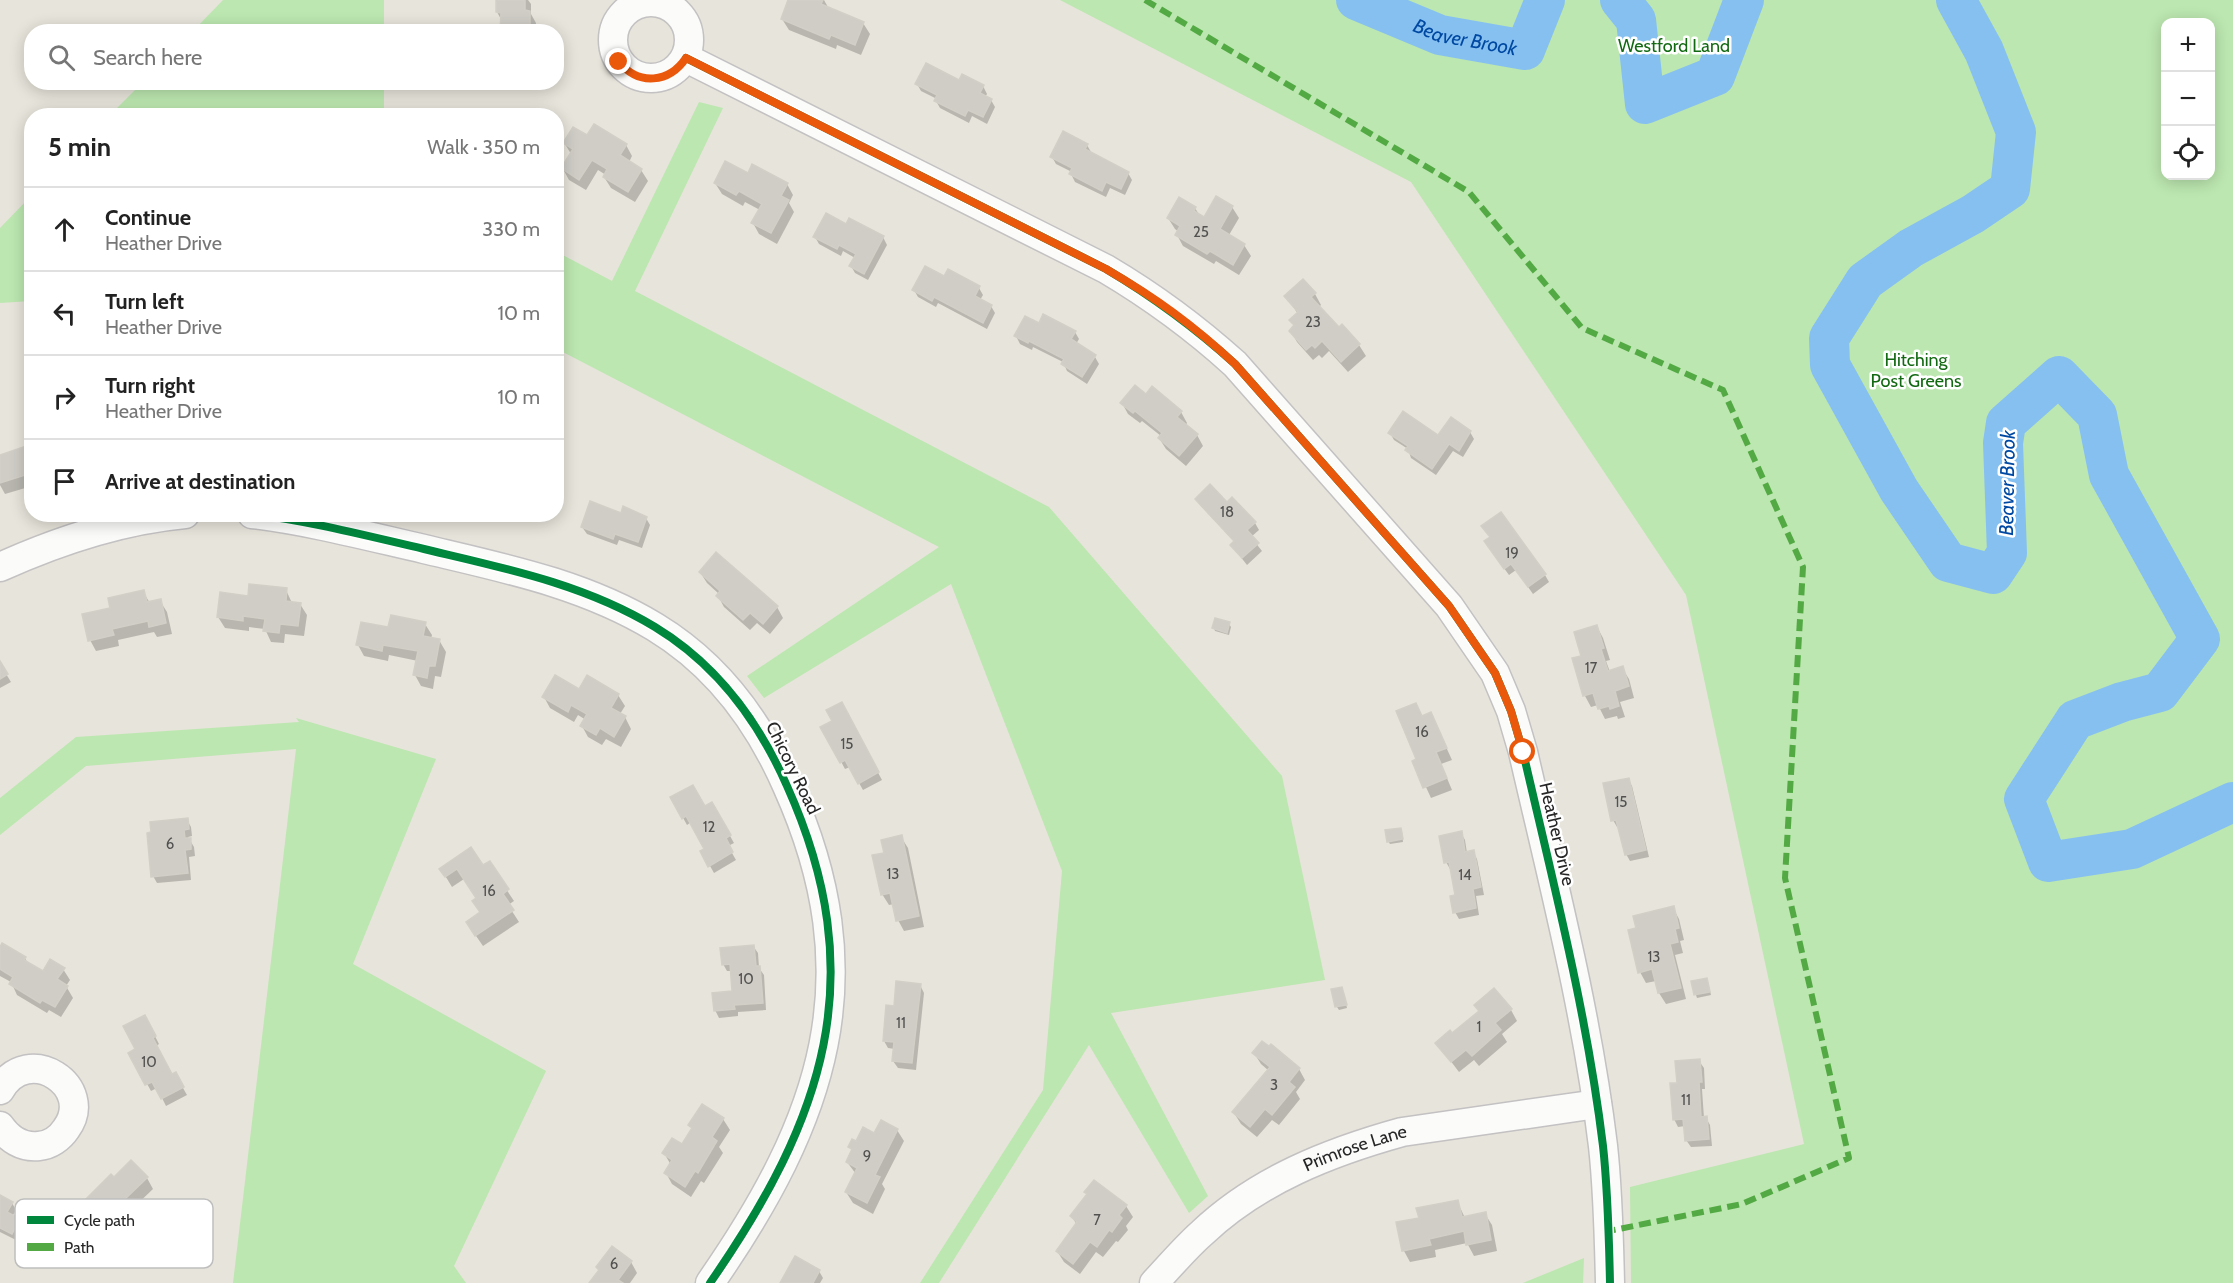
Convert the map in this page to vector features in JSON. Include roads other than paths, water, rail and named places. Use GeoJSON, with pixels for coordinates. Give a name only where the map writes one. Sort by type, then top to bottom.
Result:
{"type":"FeatureCollection","features":[{"type":"Feature","properties":{"kind":"street","name":"Heather Drive"},"geometry":{"type":"LineString","coordinates":[[686,58],[1096,264],[1152,296],[1198,330],[1235,364],[1449,606],[1495,673],[1511,711],[1523,752],[1581,1006],[1597,1104],[1606,1190],[1610,1283]]}},
{"type":"Feature","properties":{"kind":"street"},"geometry":{"type":"LineString","coordinates":[[0,567],[73,537],[129,522]]}},
{"type":"Feature","properties":{"kind":"street","name":"Chicory Road"},"geometry":{"type":"LineString","coordinates":[[304,522],[527,573],[615,604],[657,628],[691,652],[723,684],[754,722],[780,770],[804,822],[821,877],[830,937],[831,996],[824,1052],[806,1110],[781,1166],[710,1283]]}},
{"type":"Feature","properties":{"kind":"street"},"geometry":{"type":"LineString","coordinates":[[0,1126],[5,1133],[21,1144],[40,1146],[58,1138],[70,1124],[74,1106],[63,1082],[49,1071],[22,1070],[2,1081]]}},
{"type":"Feature","properties":{"kind":"street","name":"Primrose Lane"},"geometry":{"type":"LineString","coordinates":[[1154,1283],[1203,1232],[1231,1209],[1261,1189],[1317,1160],[1402,1132],[1597,1104]]}},
{"type":"Feature","properties":{"kind":"waterway","name":"Beaver Brook"},"geometry":{"type":"LineString","coordinates":[[1356,0],[1440,35],[1525,50],[1545,0]]}},
{"type":"Feature","properties":{"kind":"waterway","name":"Beaver Brook"},"geometry":{"type":"LineString","coordinates":[[1620,0],[1636,20],[1645,104],[1715,76],[1744,0]]}},
{"type":"Feature","properties":{"kind":"waterway","name":"Beaver Brook"},"geometry":{"type":"LineString","coordinates":[[1956,0],[1984,51],[2016,132],[2010,189],[1973,214],[1911,248],[1865,281],[1829,338],[1830,365],[1899,490],[1948,562],[1993,574],[2007,553],[2003,443],[2006,423],[2059,376],[2097,415],[2109,475],[2200,639],[2160,692],[2122,702],[2075,720],[2024,799],[2048,862],[2132,849],[2233,802]]}},
{"type":"Feature","properties":{"kind":"park label","name":"Westford Land"},"geometry":{"type":"Point","coordinates":[1674,46]}},
{"type":"Feature","properties":{"kind":"park label","name":"Hitching Post Greens"},"geometry":{"type":"Point","coordinates":[1916,370]}}]}
